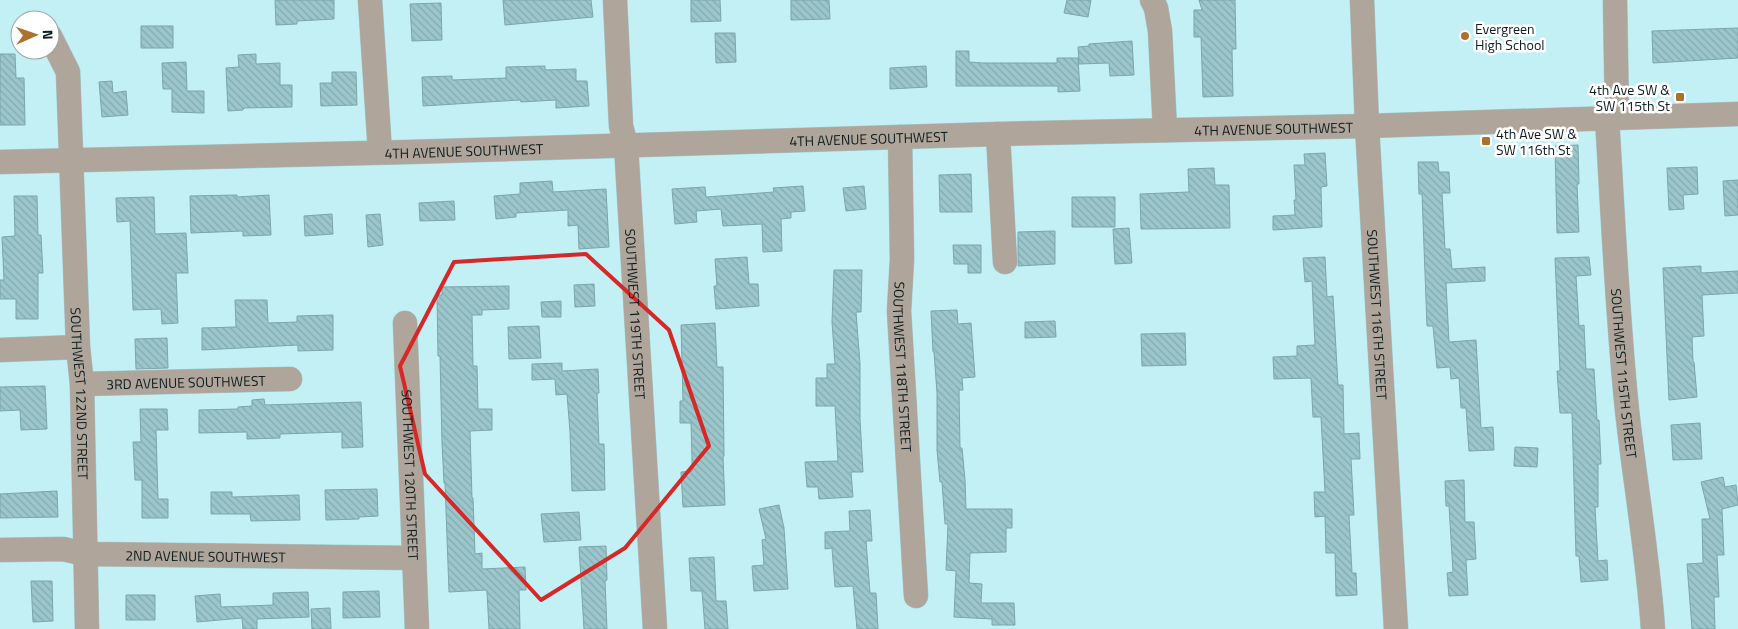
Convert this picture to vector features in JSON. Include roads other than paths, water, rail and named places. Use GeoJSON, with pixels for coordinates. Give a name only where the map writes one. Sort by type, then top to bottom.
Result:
{"type":"FeatureCollection","features":[{"type":"Feature","properties":{"kind":"street"},"geometry":{"type":"LineString","coordinates":[[370,0],[380,152]]}},
{"type":"Feature","properties":{"kind":"street","name":"SOUTHWEST 119TH STREET"},"geometry":{"type":"LineString","coordinates":[[615,0],[621,126],[626,145],[655,629]]}},
{"type":"Feature","properties":{"kind":"street"},"geometry":{"type":"LineString","coordinates":[[1152,0],[1156,8],[1160,31],[1165,130]]}},
{"type":"Feature","properties":{"kind":"street","name":"SOUTHWEST 116TH STREET"},"geometry":{"type":"LineString","coordinates":[[1362,0],[1367,126],[1396,629]]}},
{"type":"Feature","properties":{"kind":"street","name":"SOUTHWEST 115TH STREET"},"geometry":{"type":"LineString","coordinates":[[1615,0],[1612,118],[1623,369],[1653,629]]}},
{"type":"Feature","properties":{"kind":"street","name":"SOUTHWEST 122ND STREET"},"geometry":{"type":"LineString","coordinates":[[60,56],[68,72],[78,347],[82,384],[87,629]]}},
{"type":"Feature","properties":{"kind":"street","name":"4TH AVENUE SOUTHWEST"},"geometry":{"type":"LineString","coordinates":[[0,162],[998,134],[1367,126],[1738,114]]}},
{"type":"Feature","properties":{"kind":"street"},"geometry":{"type":"LineString","coordinates":[[998,134],[1005,262]]}},
{"type":"Feature","properties":{"kind":"street","name":"SOUTHWEST 118TH STREET"},"geometry":{"type":"LineString","coordinates":[[900,137],[902,259],[899,311],[916,596]]}},
{"type":"Feature","properties":{"kind":"street","name":"SOUTHWEST 120TH STREET"},"geometry":{"type":"LineString","coordinates":[[405,323],[417,629]]}},
{"type":"Feature","properties":{"kind":"street"},"geometry":{"type":"LineString","coordinates":[[0,350],[78,347]]}},
{"type":"Feature","properties":{"kind":"street","name":"3RD AVENUE SOUTHWEST"},"geometry":{"type":"LineString","coordinates":[[82,384],[290,379]]}},
{"type":"Feature","properties":{"kind":"street","name":"2ND AVENUE SOUTHWEST"},"geometry":{"type":"LineString","coordinates":[[0,550],[63,549],[85,554],[413,558]]}},
{"type":"Feature","properties":{"kind":"place","name":"Evergreen High School"},"geometry":{"type":"Point","coordinates":[1465,36]}},
{"type":"Feature","properties":{"kind":"place","name":"4th Ave SW & SW 115th St"},"geometry":{"type":"Point","coordinates":[1680,97]}},
{"type":"Feature","properties":{"kind":"place","name":"4th Ave SW & SW 116th St"},"geometry":{"type":"Point","coordinates":[1486,141]}}]}
